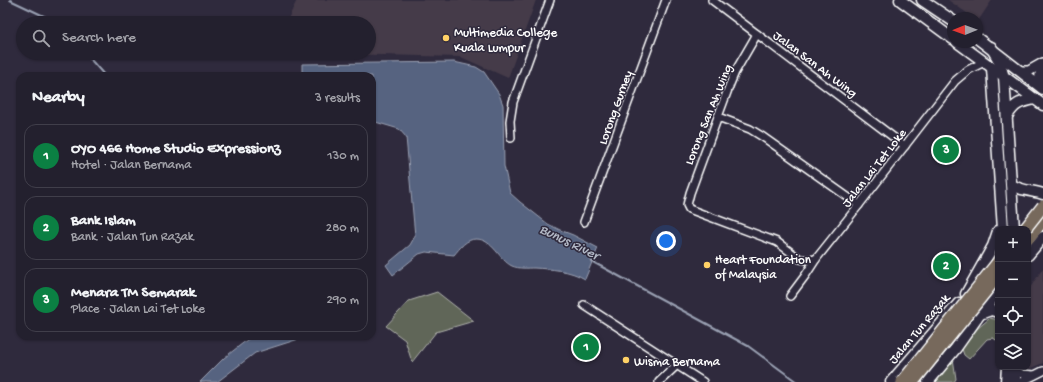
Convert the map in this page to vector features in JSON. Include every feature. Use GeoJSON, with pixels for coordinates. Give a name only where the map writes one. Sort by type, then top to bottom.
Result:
{"type":"FeatureCollection","features":[{"type":"Feature","properties":{"kind":"main road"},"geometry":{"type":"LineString","coordinates":[[900,0],[947,35]]}},
{"type":"Feature","properties":{"kind":"main road"},"geometry":{"type":"LineString","coordinates":[[922,0],[947,17]]}},
{"type":"Feature","properties":{"kind":"main road"},"geometry":{"type":"LineString","coordinates":[[983,42],[1041,87]]}},
{"type":"Feature","properties":{"kind":"main road"},"geometry":{"type":"LineString","coordinates":[[991,47],[999,61],[1004,77],[1014,226]]}},
{"type":"Feature","properties":{"kind":"main road"},"geometry":{"type":"LineString","coordinates":[[965,48],[1039,102]]}},
{"type":"Feature","properties":{"kind":"main road"},"geometry":{"type":"LineString","coordinates":[[988,65],[1003,226]]}},
{"type":"Feature","properties":{"kind":"main road"},"geometry":{"type":"LineString","coordinates":[[1006,116],[1012,107],[1017,104],[1039,102]]}},
{"type":"Feature","properties":{"kind":"main road"},"geometry":{"type":"LineString","coordinates":[[1011,184],[1016,188],[1032,190],[1043,194]]}},
{"type":"Feature","properties":{"kind":"main road"},"geometry":{"type":"LineString","coordinates":[[1022,226],[1043,201]]}},
{"type":"Feature","properties":{"kind":"main road"},"geometry":{"type":"LineString","coordinates":[[1027,226],[1043,206]]}},
{"type":"Feature","properties":{"kind":"main road"},"geometry":{"type":"LineString","coordinates":[[999,226],[1001,214]]}},
{"type":"Feature","properties":{"kind":"main road"},"geometry":{"type":"LineString","coordinates":[[1031,235],[1043,221]]}},
{"type":"Feature","properties":{"kind":"main road"},"geometry":{"type":"LineString","coordinates":[[1031,251],[1043,237]]}},
{"type":"Feature","properties":{"kind":"main road"},"geometry":{"type":"LineString","coordinates":[[966,294],[988,256],[995,238]]}},
{"type":"Feature","properties":{"kind":"main road","name":"Jalan Tun Razak"},"geometry":{"type":"LineString","coordinates":[[891,382],[995,260]]}},
{"type":"Feature","properties":{"kind":"main road","name":"Jalan Tun Razak"},"geometry":{"type":"LineString","coordinates":[[902,382],[995,266]]}},
{"type":"Feature","properties":{"kind":"main road"},"geometry":{"type":"LineString","coordinates":[[913,382],[995,280]]}},
{"type":"Feature","properties":{"kind":"main road"},"geometry":{"type":"LineString","coordinates":[[928,382],[956,348],[995,296]]}},
{"type":"Feature","properties":{"kind":"main road"},"geometry":{"type":"LineString","coordinates":[[980,314],[991,310],[995,311]]}},
{"type":"Feature","properties":{"kind":"main road"},"geometry":{"type":"LineString","coordinates":[[931,336],[943,333],[949,336],[952,342],[947,358]]}},
{"type":"Feature","properties":{"kind":"main road"},"geometry":{"type":"LineString","coordinates":[[1006,382],[1011,370]]}},
{"type":"Feature","properties":{"kind":"main road"},"geometry":{"type":"LineString","coordinates":[[1012,370],[1015,382]]}},
{"type":"Feature","properties":{"kind":"street"},"geometry":{"type":"LineString","coordinates":[[511,138],[510,120],[513,102],[550,0]]}},
{"type":"Feature","properties":{"kind":"street","name":"Lorong Gurney"},"geometry":{"type":"LineString","coordinates":[[584,222],[666,0]]}},
{"type":"Feature","properties":{"kind":"street","name":"Jalan San Ah Wing"},"geometry":{"type":"LineString","coordinates":[[712,0],[905,146]]}},
{"type":"Feature","properties":{"kind":"street","name":"Lorong San Ah Wing"},"geometry":{"type":"LineString","coordinates":[[757,34],[735,72],[690,193],[687,205],[689,209],[777,242],[800,259],[816,259]]}},
{"type":"Feature","properties":{"kind":"street"},"geometry":{"type":"LineString","coordinates":[[1020,71],[1035,69],[1043,63]]}},
{"type":"Feature","properties":{"kind":"street","name":"Jalan Lai Tet Loke"},"geometry":{"type":"LineString","coordinates":[[790,296],[816,259],[955,81],[961,75],[988,65]]}},
{"type":"Feature","properties":{"kind":"street"},"geometry":{"type":"LineString","coordinates":[[1041,87],[1040,74],[1043,67]]}},
{"type":"Feature","properties":{"kind":"street"},"geometry":{"type":"LineString","coordinates":[[718,117],[750,129],[764,137],[859,205]]}},
{"type":"Feature","properties":{"kind":"street"},"geometry":{"type":"LineString","coordinates":[[584,305],[703,382]]}},
{"type":"Feature","properties":{"kind":"street"},"geometry":{"type":"LineString","coordinates":[[659,382],[677,365]]}},
{"type":"Feature","properties":{"kind":"street"},"geometry":{"type":"LineString","coordinates":[[1015,370],[1022,374],[1034,375]]}},
{"type":"Feature","properties":{"kind":"street"},"geometry":{"type":"LineString","coordinates":[[1021,382],[1043,371]]}},
{"type":"Feature","properties":{"kind":"shaded area","name":"Multimedia College Kuala Lumpur"},"geometry":{"type":"Polygon","coordinates":[[[297,0],[536,0],[508,78],[461,57],[376,55],[376,16],[289,16],[297,0]]]}},
{"type":"Feature","properties":{"kind":"shaded area"},"geometry":{"type":"Polygon","coordinates":[[[948,0],[992,0],[983,14],[983,12],[965,12],[948,0]]]}},
{"type":"Feature","properties":{"kind":"shaded area"},"geometry":{"type":"Polygon","coordinates":[[[1043,268],[1043,363],[1031,368],[1031,298],[1031,286],[1043,268]]]}},
{"type":"Feature","properties":{"kind":"green space"},"geometry":{"type":"Polygon","coordinates":[[[437,292],[474,321],[436,332],[412,362],[405,340],[386,326],[409,301],[437,292]]]}},
{"type":"Feature","properties":{"kind":"green space"},"geometry":{"type":"Polygon","coordinates":[[[990,318],[995,319],[995,339],[987,339],[969,359],[964,355],[962,349],[977,329],[990,318]]]}},
{"type":"Feature","properties":{"kind":"green space"},"geometry":{"type":"Polygon","coordinates":[[[953,358],[956,379],[954,382],[936,382],[953,358]]]}},
{"type":"Feature","properties":{"kind":"water"},"geometry":{"type":"Polygon","coordinates":[[[454,62],[476,67],[484,72],[499,94],[503,105],[504,166],[510,193],[548,224],[598,248],[585,279],[560,270],[520,268],[512,266],[507,263],[487,242],[476,239],[466,242],[454,255],[426,252],[419,254],[393,275],[386,265],[410,245],[415,236],[406,137],[399,129],[376,122],[376,72],[302,72],[302,64],[454,62]]]}},
{"type":"Feature","properties":{"kind":"water"},"geometry":{"type":"Polygon","coordinates":[[[247,340],[296,340],[255,353],[217,382],[200,382],[224,358],[247,340]]]}},
{"type":"Feature","properties":{"kind":"waterway"},"geometry":{"type":"LineString","coordinates":[[10,0],[44,16]]}},
{"type":"Feature","properties":{"kind":"waterway"},"geometry":{"type":"LineString","coordinates":[[91,60],[102,72]]}},
{"type":"Feature","properties":{"kind":"waterway","name":"Bunus River"},"geometry":{"type":"LineString","coordinates":[[591,261],[748,346],[797,382]]}},
{"type":"Feature","properties":{"kind":"place","name":"Multimedia College Kuala Lumpur"},"geometry":{"type":"Point","coordinates":[446,38]}},
{"type":"Feature","properties":{"kind":"place","name":"Menara TM Semarak"},"geometry":{"type":"Point","coordinates":[946,150]}},
{"type":"Feature","properties":{"kind":"place","name":"Heart Foundation of Malaysia"},"geometry":{"type":"Point","coordinates":[707,265]}},
{"type":"Feature","properties":{"kind":"place","name":"Bank Islam"},"geometry":{"type":"Point","coordinates":[946,266]}},
{"type":"Feature","properties":{"kind":"place","name":"OYO 466 Home Studio Expressionz"},"geometry":{"type":"Point","coordinates":[586,347]}},
{"type":"Feature","properties":{"kind":"place","name":"Wisma Bernama"},"geometry":{"type":"Point","coordinates":[626,360]}}]}
